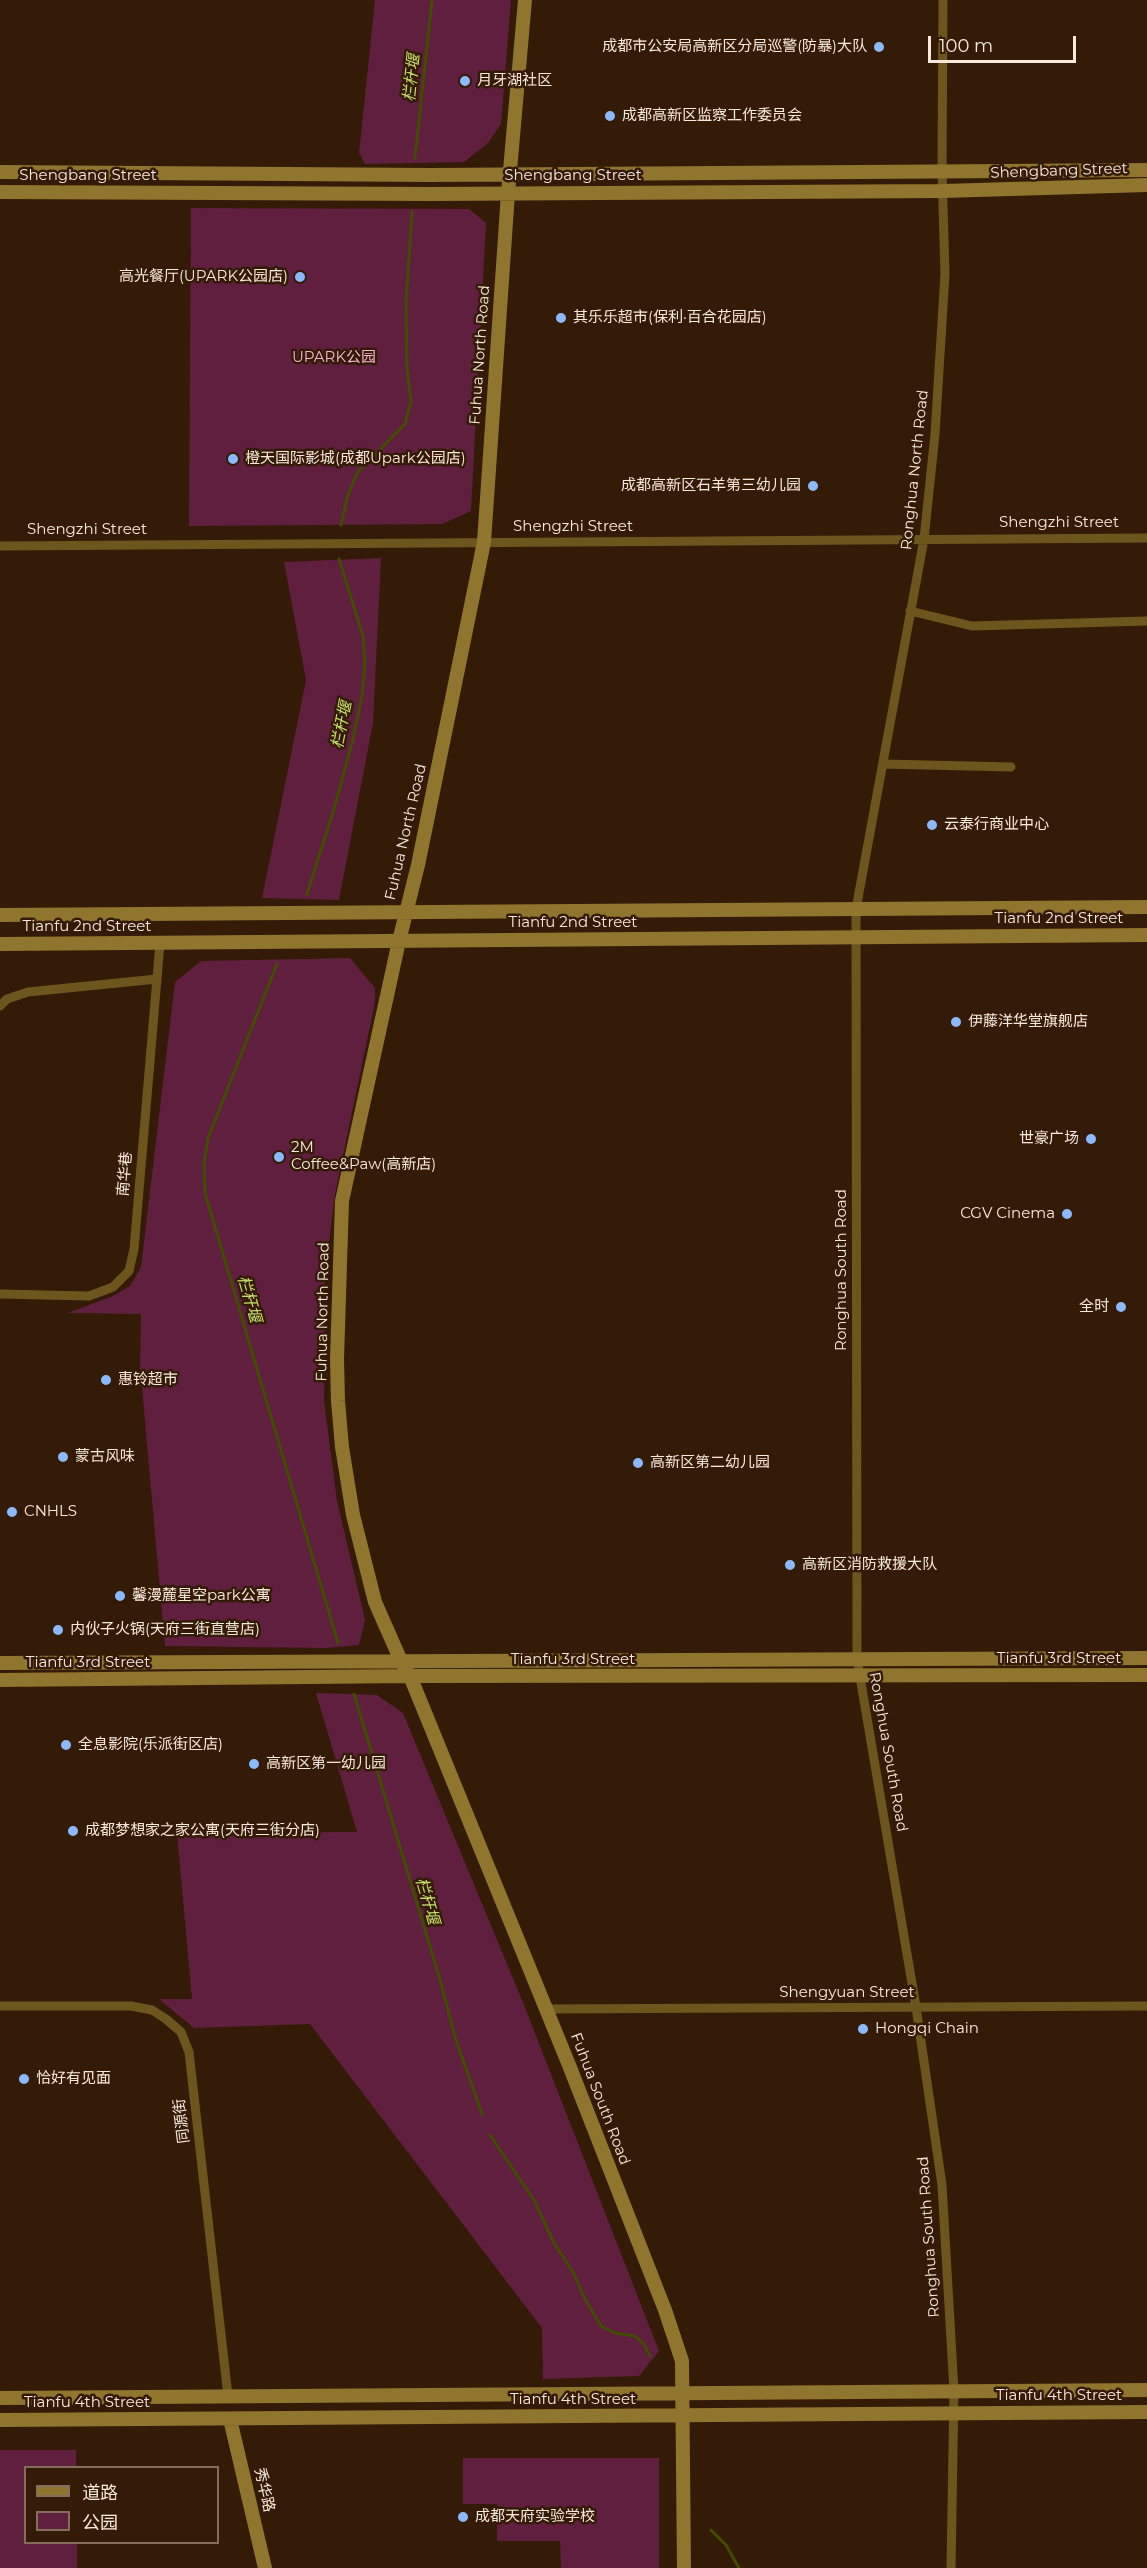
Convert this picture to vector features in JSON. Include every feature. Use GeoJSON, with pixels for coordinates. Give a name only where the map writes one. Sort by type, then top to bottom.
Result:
{"type":"FeatureCollection","features":[{"type":"Feature","properties":{"kind":"street","name":"Fuhua North Road"},"geometry":{"type":"LineString","coordinates":[[401,1661],[375,1602],[353,1515],[342,1448],[337,1359],[342,1201],[405,912],[418,865],[484,542],[508,193],[525,0]]}},
{"type":"Feature","properties":{"kind":"street","name":"Ronghua North Road"},"geometry":{"type":"LineString","coordinates":[[857,937],[856,909],[924,539],[942,350],[945,274],[942,171],[943,0]]}},
{"type":"Feature","properties":{"kind":"street","name":"Shengbang Street"},"geometry":{"type":"LineString","coordinates":[[0,172],[510,173],[1147,170]]}},
{"type":"Feature","properties":{"kind":"street","name":"Shengbang Street"},"geometry":{"type":"LineString","coordinates":[[0,192],[943,191],[1147,185]]}},
{"type":"Feature","properties":{"kind":"street","name":"Shengzhi Street"},"geometry":{"type":"LineString","coordinates":[[0,546],[1147,538]]}},
{"type":"Feature","properties":{"kind":"street"},"geometry":{"type":"LineString","coordinates":[[910,611],[972,626],[1147,621]]}},
{"type":"Feature","properties":{"kind":"street"},"geometry":{"type":"LineString","coordinates":[[883,764],[1011,767]]}},
{"type":"Feature","properties":{"kind":"street","name":"Tianfu 2nd Street"},"geometry":{"type":"LineString","coordinates":[[0,915],[1147,907]]}},
{"type":"Feature","properties":{"kind":"street","name":"Tianfu 2nd Street"},"geometry":{"type":"LineString","coordinates":[[0,944],[1147,935]]}},
{"type":"Feature","properties":{"kind":"street","name":"Ronghua South Road"},"geometry":{"type":"LineString","coordinates":[[857,937],[857,1659],[916,2007],[942,2185],[954,2391],[951,2568]]}},
{"type":"Feature","properties":{"kind":"street","name":"南华巷"},"geometry":{"type":"LineString","coordinates":[[0,1294],[89,1296],[113,1287],[129,1271],[134,1249],[160,943]]}},
{"type":"Feature","properties":{"kind":"street"},"geometry":{"type":"LineString","coordinates":[[0,1006],[7,999],[28,992],[157,979]]}},
{"type":"Feature","properties":{"kind":"street","name":"Tianfu 3rd Street"},"geometry":{"type":"LineString","coordinates":[[0,1663],[1147,1658]]}},
{"type":"Feature","properties":{"kind":"street","name":"Fuhua South Road"},"geometry":{"type":"LineString","coordinates":[[401,1661],[410,1676],[547,2009],[665,2310],[682,2361],[684,2568]]}},
{"type":"Feature","properties":{"kind":"street","name":"Tianfu 3rd Street"},"geometry":{"type":"LineString","coordinates":[[0,1680],[410,1676],[1147,1675]]}},
{"type":"Feature","properties":{"kind":"street","name":"同源街"},"geometry":{"type":"LineString","coordinates":[[0,2006],[131,2006],[152,2010],[181,2032],[189,2052],[228,2396]]}},
{"type":"Feature","properties":{"kind":"street","name":"Shengyuan Street"},"geometry":{"type":"LineString","coordinates":[[547,2009],[1147,2006]]}},
{"type":"Feature","properties":{"kind":"street","name":"Tianfu 4th Street"},"geometry":{"type":"LineString","coordinates":[[0,2398],[1147,2390]]}},
{"type":"Feature","properties":{"kind":"street","name":"Tianfu 4th Street"},"geometry":{"type":"LineString","coordinates":[[0,2420],[1147,2412]]}},
{"type":"Feature","properties":{"kind":"street","name":"秀华路"},"geometry":{"type":"LineString","coordinates":[[230,2419],[265,2568]]}},
{"type":"Feature","properties":{"kind":"green space"},"geometry":{"type":"Polygon","coordinates":[[[375,0],[511,0],[501,124],[487,144],[464,162],[365,164],[359,153],[375,0]]]}},
{"type":"Feature","properties":{"kind":"green space","name":"UPARK公园"},"geometry":{"type":"Polygon","coordinates":[[[191,208],[469,209],[486,223],[471,511],[442,524],[189,526],[191,208]]]}},
{"type":"Feature","properties":{"kind":"green space"},"geometry":{"type":"Polygon","coordinates":[[[381,558],[373,723],[339,900],[262,898],[306,680],[284,562],[381,558]]]}},
{"type":"Feature","properties":{"kind":"green space"},"geometry":{"type":"Polygon","coordinates":[[[350,958],[375,988],[375,1002],[335,1194],[325,1274],[324,1401],[337,1501],[365,1620],[359,1645],[325,1648],[165,1646],[140,1365],[141,1314],[68,1313],[113,1296],[130,1286],[141,1267],[175,982],[201,961],[350,958]]]}},
{"type":"Feature","properties":{"kind":"green space"},"geometry":{"type":"Polygon","coordinates":[[[316,1693],[377,1695],[403,1713],[524,2005],[659,2351],[639,2376],[543,2379],[542,2328],[310,2024],[194,2028],[159,1999],[192,1999],[177,1833],[357,1832],[316,1693]]]}},
{"type":"Feature","properties":{"kind":"green space"},"geometry":{"type":"Polygon","coordinates":[[[0,2450],[76,2450],[76,2466],[24,2466],[24,2544],[77,2544],[77,2568],[0,2568],[0,2450]]]}},
{"type":"Feature","properties":{"kind":"green space"},"geometry":{"type":"Polygon","coordinates":[[[463,2458],[659,2458],[659,2568],[561,2568],[560,2541],[497,2541],[497,2504],[463,2504],[463,2458]]]}},
{"type":"Feature","properties":{"kind":"waterway","name":"栏杆堰"},"geometry":{"type":"LineString","coordinates":[[415,158],[432,0]]}},
{"type":"Feature","properties":{"kind":"waterway","name":"栏杆堰"},"geometry":{"type":"LineString","coordinates":[[341,525],[347,498],[357,473],[405,424],[411,402],[407,368],[406,303],[412,212]]}},
{"type":"Feature","properties":{"kind":"waterway","name":"栏杆堰"},"geometry":{"type":"LineString","coordinates":[[307,894],[334,809],[362,696],[365,664],[363,636],[339,559]]}},
{"type":"Feature","properties":{"kind":"waterway","name":"栏杆堰"},"geometry":{"type":"LineString","coordinates":[[277,964],[208,1138],[204,1163],[205,1193],[338,1643]]}},
{"type":"Feature","properties":{"kind":"waterway","name":"栏杆堰"},"geometry":{"type":"LineString","coordinates":[[354,1694],[441,1983],[455,2037],[482,2114]]}},
{"type":"Feature","properties":{"kind":"waterway","name":"栏杆堰"},"geometry":{"type":"LineString","coordinates":[[490,2135],[534,2200],[554,2243],[573,2272],[601,2326],[615,2333],[635,2336],[644,2344],[650,2356]]}},
{"type":"Feature","properties":{"kind":"waterway","name":"栏杆堰"},"geometry":{"type":"LineString","coordinates":[[711,2530],[726,2545],[739,2568]]}},
{"type":"Feature","properties":{"kind":"place","name":"成都市公安局高新区分局巡警(防暴)大队"},"geometry":{"type":"Point","coordinates":[879,47]}},
{"type":"Feature","properties":{"kind":"place","name":"月牙湖社区"},"geometry":{"type":"Point","coordinates":[465,81]}},
{"type":"Feature","properties":{"kind":"place","name":"成都高新区监察工作委员会"},"geometry":{"type":"Point","coordinates":[610,116]}},
{"type":"Feature","properties":{"kind":"place","name":"高光餐厅(UPARK公园店)"},"geometry":{"type":"Point","coordinates":[300,277]}},
{"type":"Feature","properties":{"kind":"place","name":"其乐乐超市(保利·百合花园店)"},"geometry":{"type":"Point","coordinates":[561,318]}},
{"type":"Feature","properties":{"kind":"place","name":"橙天国际影城(成都Upark公园店)"},"geometry":{"type":"Point","coordinates":[233,459]}},
{"type":"Feature","properties":{"kind":"place","name":"成都高新区石羊第三幼儿园"},"geometry":{"type":"Point","coordinates":[813,486]}},
{"type":"Feature","properties":{"kind":"place","name":"云泰行商业中心"},"geometry":{"type":"Point","coordinates":[932,825]}},
{"type":"Feature","properties":{"kind":"place","name":"伊藤洋华堂旗舰店"},"geometry":{"type":"Point","coordinates":[956,1022]}},
{"type":"Feature","properties":{"kind":"place","name":"世豪广场"},"geometry":{"type":"Point","coordinates":[1091,1139]}},
{"type":"Feature","properties":{"kind":"place","name":"2M Coffee&Paw(高新店)"},"geometry":{"type":"Point","coordinates":[279,1157]}},
{"type":"Feature","properties":{"kind":"place","name":"CGV Cinema"},"geometry":{"type":"Point","coordinates":[1067,1214]}},
{"type":"Feature","properties":{"kind":"place","name":"全时"},"geometry":{"type":"Point","coordinates":[1121,1307]}},
{"type":"Feature","properties":{"kind":"place","name":"惠铃超市"},"geometry":{"type":"Point","coordinates":[106,1380]}},
{"type":"Feature","properties":{"kind":"place","name":"蒙古风味"},"geometry":{"type":"Point","coordinates":[63,1457]}},
{"type":"Feature","properties":{"kind":"place","name":"高新区第二幼儿园"},"geometry":{"type":"Point","coordinates":[638,1463]}},
{"type":"Feature","properties":{"kind":"place","name":"CNHLS"},"geometry":{"type":"Point","coordinates":[12,1512]}},
{"type":"Feature","properties":{"kind":"place","name":"高新区消防救援大队"},"geometry":{"type":"Point","coordinates":[790,1565]}},
{"type":"Feature","properties":{"kind":"place","name":"馨漫麓星空park公寓"},"geometry":{"type":"Point","coordinates":[120,1596]}},
{"type":"Feature","properties":{"kind":"place","name":"内伙子火锅(天府三街直营店)"},"geometry":{"type":"Point","coordinates":[58,1630]}},
{"type":"Feature","properties":{"kind":"place","name":"全息影院(乐派街区店)"},"geometry":{"type":"Point","coordinates":[66,1745]}},
{"type":"Feature","properties":{"kind":"place","name":"高新区第一幼儿园"},"geometry":{"type":"Point","coordinates":[254,1764]}},
{"type":"Feature","properties":{"kind":"place","name":"成都梦想家之家公寓(天府三街分店)"},"geometry":{"type":"Point","coordinates":[73,1831]}},
{"type":"Feature","properties":{"kind":"place","name":"Hongqi Chain"},"geometry":{"type":"Point","coordinates":[863,2029]}},
{"type":"Feature","properties":{"kind":"place","name":"恰好有见面"},"geometry":{"type":"Point","coordinates":[24,2079]}},
{"type":"Feature","properties":{"kind":"place","name":"成都天府实验学校"},"geometry":{"type":"Point","coordinates":[463,2517]}}]}
